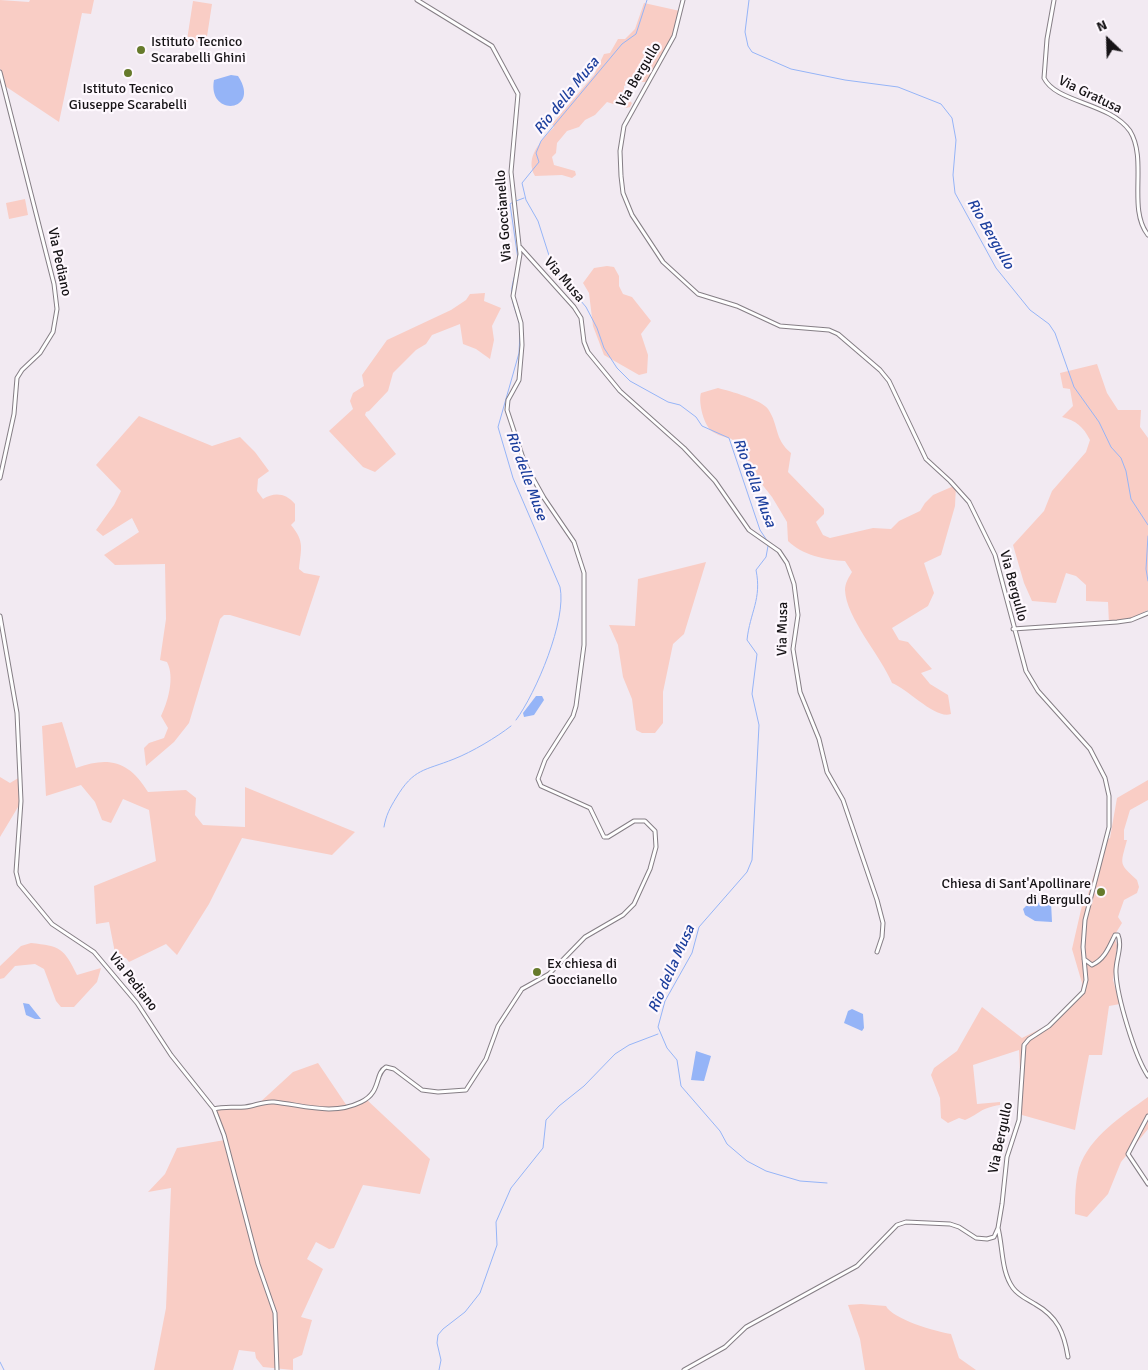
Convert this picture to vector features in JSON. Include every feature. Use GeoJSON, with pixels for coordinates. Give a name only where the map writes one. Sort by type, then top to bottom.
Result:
{"type":"FeatureCollection","features":[{"type":"Feature","properties":{"kind":"street","name":"Via Goccianello"},"geometry":{"type":"LineString","coordinates":[[214,1109],[246,1107],[262,1102],[320,1109],[353,1106],[372,1095],[378,1084],[380,1072],[386,1067],[394,1069],[422,1090],[466,1090],[472,1084],[486,1059],[498,1026],[522,988],[549,974],[586,937],[630,909],[650,869],[657,838],[650,825],[640,820],[634,821],[608,837],[604,837],[590,808],[541,786],[538,779],[545,760],[573,716],[584,645],[585,587],[582,562],[574,542],[531,476],[520,452],[508,416],[507,405],[518,380],[520,367],[521,329],[513,296],[519,264],[520,246],[511,172],[518,101],[516,90],[489,43],[451,23],[417,0]]}},
{"type":"Feature","properties":{"kind":"street","name":"Via Bergullo"},"geometry":{"type":"LineString","coordinates":[[683,0],[674,36],[624,126],[620,151],[621,176],[623,193],[632,215],[663,262],[698,294],[737,306],[780,326],[830,330],[838,334],[880,370],[896,394],[926,459],[969,502],[988,539],[995,555],[1013,629],[1030,679],[1060,717],[1082,738],[1108,786],[1108,827],[1085,920],[1084,958],[1086,980],[1083,992],[1049,1026],[1029,1039],[1022,1049],[1020,1112],[1007,1157],[998,1228],[1010,1284],[1020,1296],[1038,1306],[1055,1320],[1066,1337],[1068,1357]]}},
{"type":"Feature","properties":{"kind":"street","name":"Via Gratusa"},"geometry":{"type":"LineString","coordinates":[[1054,0],[1047,39],[1044,78],[1054,92],[1093,106],[1120,122],[1130,131],[1137,152],[1142,228],[1148,235]]}},
{"type":"Feature","properties":{"kind":"street","name":"Via Pediano"},"geometry":{"type":"LineString","coordinates":[[0,72],[54,284],[57,309],[53,332],[46,346],[17,378],[14,414],[0,478]]}},
{"type":"Feature","properties":{"kind":"street","name":"Via Musa"},"geometry":{"type":"LineString","coordinates":[[520,246],[571,303],[581,318],[584,342],[588,352],[620,391],[684,448],[718,485],[749,530],[779,551],[785,558],[794,584],[798,616],[793,648],[798,686],[806,711],[819,739],[827,772],[843,800],[877,900],[883,924],[878,952]]}},
{"type":"Feature","properties":{"kind":"street"},"geometry":{"type":"LineString","coordinates":[[1013,629],[1117,622],[1131,620],[1148,613]]}},
{"type":"Feature","properties":{"kind":"street","name":"Via Pediano"},"geometry":{"type":"LineString","coordinates":[[0,616],[17,713],[21,801],[16,872],[19,884],[52,924],[94,952],[137,1003],[171,1055],[214,1109],[224,1135],[256,1254],[275,1313],[277,1370]]}},
{"type":"Feature","properties":{"kind":"street"},"geometry":{"type":"LineString","coordinates":[[1084,958],[1090,964],[1096,963],[1107,952],[1115,935],[1118,935],[1120,942],[1115,968],[1116,985],[1133,1040],[1148,1076]]}},
{"type":"Feature","properties":{"kind":"street"},"geometry":{"type":"LineString","coordinates":[[1148,1116],[1128,1154],[1148,1184]]}},
{"type":"Feature","properties":{"kind":"street"},"geometry":{"type":"LineString","coordinates":[[684,1370],[725,1347],[746,1327],[857,1266],[886,1234],[897,1225],[906,1222],[950,1224],[959,1227],[970,1235],[983,1239],[994,1237],[998,1228]]}},
{"type":"Feature","properties":{"kind":"shaded area"},"geometry":{"type":"Polygon","coordinates":[[[0,0],[29,2],[30,0],[94,0],[91,14],[82,13],[59,122],[5,86],[0,68],[0,0]]]}},
{"type":"Feature","properties":{"kind":"shaded area"},"geometry":{"type":"Polygon","coordinates":[[[193,1],[212,4],[206,43],[187,40],[193,1]]]}},
{"type":"Feature","properties":{"kind":"shaded area"},"geometry":{"type":"Polygon","coordinates":[[[644,3],[680,11],[673,36],[648,82],[631,82],[624,86],[624,96],[632,103],[630,107],[626,108],[607,102],[595,115],[585,120],[579,127],[567,131],[557,143],[556,153],[552,157],[554,165],[575,171],[576,175],[572,178],[562,175],[535,176],[532,162],[536,149],[554,127],[552,124],[594,75],[604,54],[610,53],[618,39],[625,39],[635,29],[644,3]]]}},
{"type":"Feature","properties":{"kind":"shaded area"},"geometry":{"type":"Polygon","coordinates":[[[25,199],[28,215],[9,219],[6,203],[25,199]]]}},
{"type":"Feature","properties":{"kind":"shaded area"},"geometry":{"type":"Polygon","coordinates":[[[614,267],[619,276],[619,286],[623,294],[632,297],[651,321],[641,334],[648,355],[647,373],[639,375],[604,355],[593,326],[589,293],[583,283],[594,268],[614,267]]]}},
{"type":"Feature","properties":{"kind":"shaded area"},"geometry":{"type":"Polygon","coordinates":[[[485,293],[484,301],[501,308],[492,326],[494,340],[490,359],[476,349],[463,344],[460,324],[432,335],[426,344],[416,350],[393,373],[388,391],[365,415],[396,454],[375,472],[363,467],[329,431],[353,409],[350,401],[353,393],[364,386],[362,375],[387,340],[451,310],[466,300],[470,294],[485,293]]]}},
{"type":"Feature","properties":{"kind":"shaded area"},"geometry":{"type":"Polygon","coordinates":[[[1097,364],[1107,393],[1118,410],[1141,410],[1140,427],[1148,438],[1148,610],[1130,619],[1109,624],[1108,602],[1086,601],[1086,585],[1076,576],[1066,573],[1056,603],[1032,601],[1024,583],[1013,545],[1044,511],[1052,491],[1086,452],[1090,440],[1079,425],[1062,417],[1073,406],[1070,389],[1063,388],[1060,373],[1097,364]]]}},
{"type":"Feature","properties":{"kind":"shaded area"},"geometry":{"type":"Polygon","coordinates":[[[718,388],[753,399],[768,409],[779,437],[791,453],[788,472],[824,509],[824,514],[816,522],[823,535],[830,538],[873,528],[891,529],[899,521],[920,511],[933,495],[956,485],[955,506],[941,555],[924,563],[934,593],[928,606],[892,628],[899,640],[908,642],[932,669],[921,673],[930,684],[948,695],[951,714],[938,713],[892,683],[851,613],[845,590],[846,583],[852,572],[845,561],[815,556],[800,550],[788,541],[787,522],[772,497],[750,469],[732,439],[713,432],[704,420],[700,402],[701,393],[718,388]]]}},
{"type":"Feature","properties":{"kind":"shaded area"},"geometry":{"type":"Polygon","coordinates":[[[139,416],[212,446],[240,437],[255,452],[269,471],[258,479],[257,491],[263,499],[271,495],[280,495],[288,498],[295,504],[295,521],[291,525],[298,536],[301,546],[299,569],[304,573],[320,576],[300,636],[230,615],[224,615],[220,619],[189,723],[174,742],[146,766],[144,748],[149,743],[164,738],[168,728],[161,716],[168,697],[170,682],[167,662],[160,660],[166,619],[165,564],[115,565],[104,555],[139,532],[132,518],[103,536],[96,530],[114,505],[121,491],[96,465],[139,416]]]}},
{"type":"Feature","properties":{"kind":"shaded area"},"geometry":{"type":"Polygon","coordinates":[[[706,562],[684,634],[673,644],[663,692],[663,723],[655,733],[642,733],[636,730],[632,699],[623,677],[618,645],[609,625],[635,626],[638,579],[706,562]]]}},
{"type":"Feature","properties":{"kind":"shaded area"},"geometry":{"type":"Polygon","coordinates":[[[62,722],[76,768],[98,762],[108,762],[117,764],[133,773],[148,792],[186,790],[196,798],[195,815],[203,825],[245,827],[245,787],[355,832],[332,855],[242,838],[209,904],[177,955],[166,944],[129,962],[126,958],[116,958],[109,922],[96,924],[94,886],[156,861],[149,810],[123,799],[111,823],[102,820],[95,802],[81,785],[46,796],[42,726],[62,722]]]}},
{"type":"Feature","properties":{"kind":"shaded area"},"geometry":{"type":"Polygon","coordinates":[[[0,777],[10,783],[20,777],[21,802],[0,837],[0,777]]]}},
{"type":"Feature","properties":{"kind":"shaded area"},"geometry":{"type":"Polygon","coordinates":[[[1148,780],[1148,800],[1130,810],[1124,830],[1124,840],[1127,840],[1122,860],[1124,867],[1137,880],[1139,887],[1137,893],[1124,900],[1118,917],[1122,923],[1114,936],[1117,945],[1113,980],[1120,1004],[1109,1006],[1102,1055],[1089,1055],[1075,1130],[1022,1115],[1019,1050],[973,1065],[977,1104],[1000,1102],[1000,1105],[984,1109],[965,1120],[959,1118],[948,1123],[941,1118],[940,1098],[931,1075],[934,1068],[957,1051],[982,1007],[1022,1038],[1048,1025],[1081,994],[1082,983],[1072,949],[1083,901],[1086,901],[1104,841],[1110,838],[1117,798],[1148,780]]]}},
{"type":"Feature","properties":{"kind":"shaded area"},"geometry":{"type":"Polygon","coordinates":[[[31,943],[49,945],[60,950],[68,959],[77,975],[101,968],[97,982],[74,1007],[61,1007],[56,1001],[44,969],[35,964],[15,966],[4,978],[0,979],[0,966],[21,946],[31,943]]]}},
{"type":"Feature","properties":{"kind":"shaded area"},"geometry":{"type":"Polygon","coordinates":[[[318,1063],[347,1106],[366,1099],[430,1159],[420,1194],[363,1185],[334,1248],[329,1249],[316,1242],[307,1259],[323,1269],[301,1317],[312,1320],[302,1355],[293,1359],[293,1370],[263,1367],[256,1358],[255,1352],[239,1350],[233,1370],[154,1370],[166,1308],[171,1188],[148,1192],[165,1174],[177,1148],[225,1140],[215,1110],[257,1105],[293,1072],[318,1063]]]}},
{"type":"Feature","properties":{"kind":"shaded area"},"geometry":{"type":"Polygon","coordinates":[[[1148,1097],[1148,1129],[1121,1162],[1108,1194],[1087,1217],[1075,1214],[1077,1179],[1084,1157],[1099,1136],[1148,1097]]]}},
{"type":"Feature","properties":{"kind":"shaded area"},"geometry":{"type":"Polygon","coordinates":[[[848,1305],[886,1306],[897,1316],[906,1320],[926,1328],[951,1334],[959,1358],[976,1370],[865,1370],[860,1339],[848,1305]]]}},
{"type":"Feature","properties":{"kind":"water"},"geometry":{"type":"Polygon","coordinates":[[[231,75],[238,76],[244,88],[243,97],[239,103],[232,106],[225,105],[218,100],[214,92],[214,80],[231,75]]]}},
{"type":"Feature","properties":{"kind":"water"},"geometry":{"type":"Polygon","coordinates":[[[536,696],[542,696],[544,700],[534,715],[524,717],[523,713],[536,696]]]}},
{"type":"Feature","properties":{"kind":"water"},"geometry":{"type":"Polygon","coordinates":[[[1049,900],[1051,902],[1052,922],[1035,921],[1025,915],[1023,909],[1026,906],[1049,900]]]}},
{"type":"Feature","properties":{"kind":"water"},"geometry":{"type":"Polygon","coordinates":[[[23,1003],[29,1004],[41,1019],[35,1019],[26,1015],[23,1003]]]}},
{"type":"Feature","properties":{"kind":"water"},"geometry":{"type":"Polygon","coordinates":[[[852,1009],[863,1014],[864,1028],[862,1031],[844,1023],[848,1011],[852,1009]]]}},
{"type":"Feature","properties":{"kind":"water"},"geometry":{"type":"Polygon","coordinates":[[[696,1051],[711,1056],[704,1081],[691,1080],[696,1051]]]}},
{"type":"Feature","properties":{"kind":"waterway","name":"Rio della Musa"},"geometry":{"type":"LineString","coordinates":[[647,0],[636,34],[622,44],[541,141],[536,153],[539,162],[522,183],[526,200],[538,221],[553,268],[586,307],[597,328],[604,348],[617,368],[630,381],[668,402],[680,405],[696,417],[702,426],[729,438],[760,530],[768,542]]}},
{"type":"Feature","properties":{"kind":"waterway","name":"Rio Bergullo"},"geometry":{"type":"LineString","coordinates":[[749,0],[745,32],[748,46],[752,52],[791,69],[845,80],[898,87],[941,104],[952,118],[956,140],[953,175],[955,193],[996,268],[1030,310],[1049,324],[1055,333],[1074,387],[1099,422],[1111,447],[1121,458],[1126,471],[1131,499],[1148,525]]}},
{"type":"Feature","properties":{"kind":"waterway","name":"Rio delle Muse"},"geometry":{"type":"LineString","coordinates":[[516,201],[524,198]]}},
{"type":"Feature","properties":{"kind":"waterway","name":"Rio delle Muse"},"geometry":{"type":"LineString","coordinates":[[513,202],[510,204],[518,259]]}},
{"type":"Feature","properties":{"kind":"waterway","name":"Rio delle Muse"},"geometry":{"type":"LineString","coordinates":[[515,275],[512,296],[520,326]]}},
{"type":"Feature","properties":{"kind":"waterway","name":"Rio delle Muse"},"geometry":{"type":"LineString","coordinates":[[516,720],[541,675],[559,618],[561,601],[560,587],[513,478],[498,427],[519,353],[520,333]]}},
{"type":"Feature","properties":{"kind":"waterway","name":"Rio Bergullo"},"geometry":{"type":"LineString","coordinates":[[1148,536],[1146,569],[1148,581]]}},
{"type":"Feature","properties":{"kind":"waterway","name":"Rio della Musa"},"geometry":{"type":"LineString","coordinates":[[768,546],[766,557],[756,570],[757,598],[747,640],[757,654],[752,694],[759,725],[752,860],[747,872],[699,927],[692,953],[665,1001],[658,1027],[667,1048],[677,1060],[681,1086],[720,1131],[727,1144],[747,1161],[766,1171],[800,1181],[827,1183]]}},
{"type":"Feature","properties":{"kind":"waterway","name":"Rio delle Muse"},"geometry":{"type":"LineString","coordinates":[[384,827],[387,815],[402,788],[414,776],[469,752],[511,726]]}},
{"type":"Feature","properties":{"kind":"waterway"},"geometry":{"type":"LineString","coordinates":[[439,1370],[441,1360],[437,1343],[438,1335],[465,1312],[480,1293],[497,1245],[496,1222],[511,1188],[543,1148],[546,1120],[559,1106],[584,1086],[615,1054],[629,1045],[658,1034]]}},
{"type":"Feature","properties":{"kind":"waterway"},"geometry":{"type":"LineString","coordinates":[[0,1362],[4,1370]]}},
{"type":"Feature","properties":{"kind":"place","name":"Istituto Tecnico Scarabelli Ghini"},"geometry":{"type":"Point","coordinates":[141,50]}},
{"type":"Feature","properties":{"kind":"place","name":"Istituto Tecnico Giuseppe Scarabelli"},"geometry":{"type":"Point","coordinates":[128,73]}},
{"type":"Feature","properties":{"kind":"place","name":"Chiesa di Sant'Apollinare di Bergullo"},"geometry":{"type":"Point","coordinates":[1101,892]}},
{"type":"Feature","properties":{"kind":"place","name":"Ex chiesa di Goccianello"},"geometry":{"type":"Point","coordinates":[537,972]}}]}
